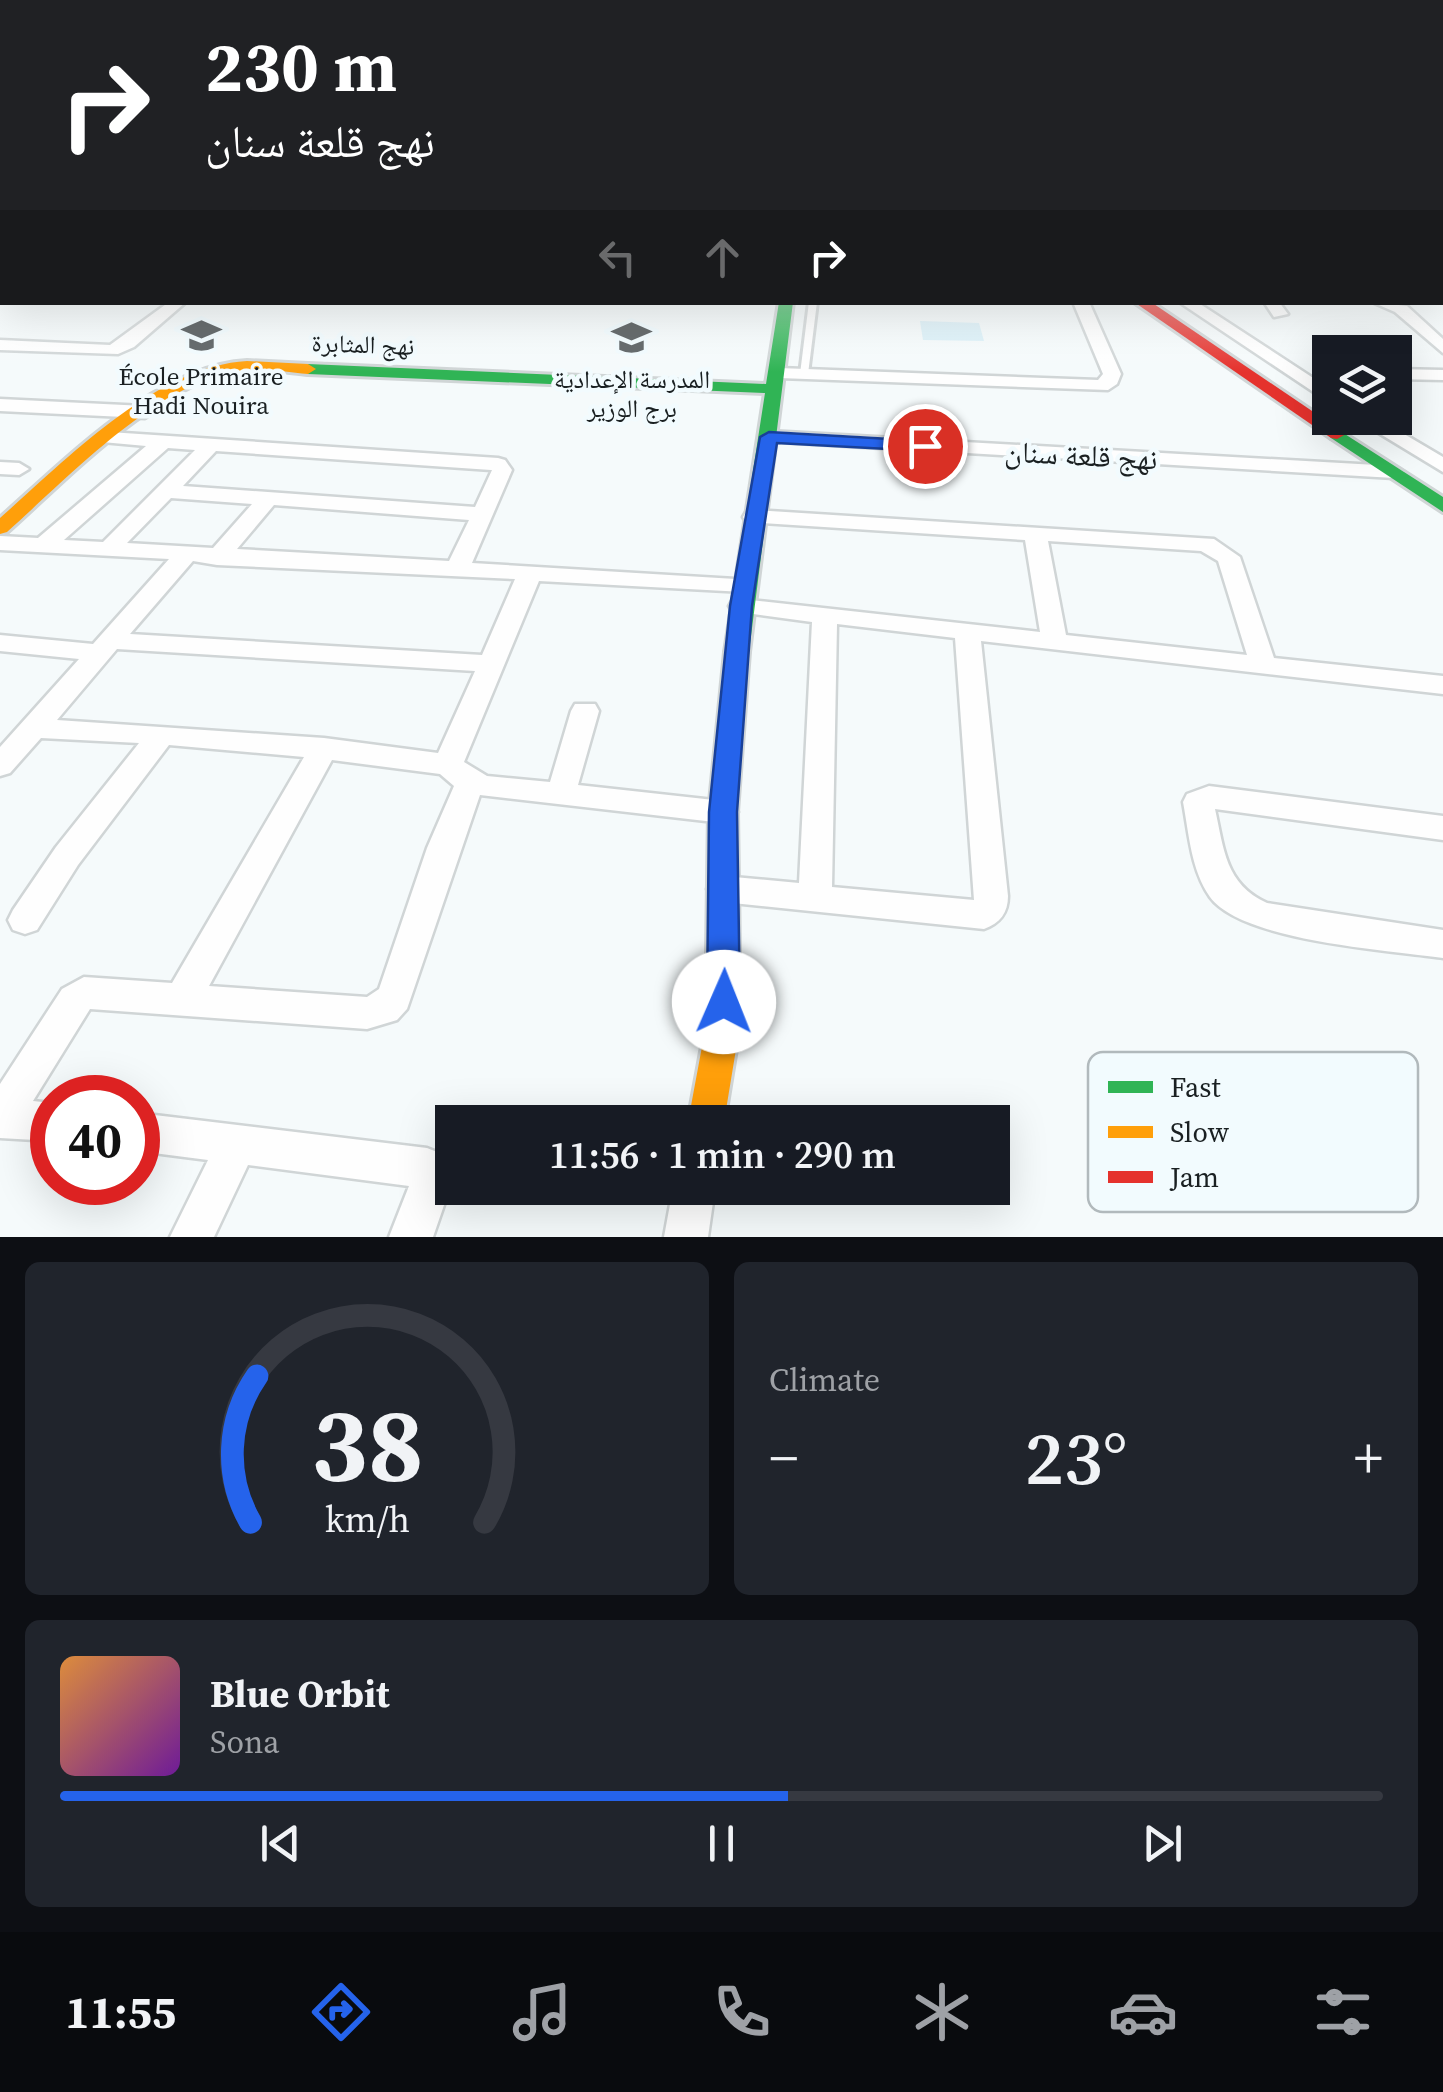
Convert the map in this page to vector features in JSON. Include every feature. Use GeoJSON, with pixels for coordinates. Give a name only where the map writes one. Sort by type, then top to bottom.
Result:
{"type":"FeatureCollection","features":[{"type":"Feature","properties":{"kind":"main road"},"geometry":{"type":"LineString","coordinates":[[709,1105],[723,1024],[723,812],[743,596],[786,305]]}},
{"type":"Feature","properties":{"kind":"main road"},"geometry":{"type":"LineString","coordinates":[[1145,305],[1443,506]]}},
{"type":"Feature","properties":{"kind":"main road"},"geometry":{"type":"LineString","coordinates":[[1167,305],[1312,400]]}},
{"type":"Feature","properties":{"kind":"main road","name":"نهج المثابرة"},"geometry":{"type":"LineString","coordinates":[[0,528],[108,438],[206,372],[240,366],[777,381]]}},
{"type":"Feature","properties":{"kind":"main road"},"geometry":{"type":"LineString","coordinates":[[1365,435],[1443,485]]}},
{"type":"Feature","properties":{"kind":"street"},"geometry":{"type":"LineString","coordinates":[[0,345],[112,350],[128,343],[175,305]]}},
{"type":"Feature","properties":{"kind":"street"},"geometry":{"type":"LineString","coordinates":[[777,381],[804,374],[1102,386],[1111,380],[1112,374],[1082,305]]}},
{"type":"Feature","properties":{"kind":"street"},"geometry":{"type":"LineString","coordinates":[[1190,305],[1312,386]]}},
{"type":"Feature","properties":{"kind":"street"},"geometry":{"type":"LineString","coordinates":[[1387,305],[1401,310],[1443,348]]}},
{"type":"Feature","properties":{"kind":"street"},"geometry":{"type":"LineString","coordinates":[[1286,371],[1312,372]]}},
{"type":"Feature","properties":{"kind":"street"},"geometry":{"type":"LineString","coordinates":[[1412,374],[1443,375]]}},
{"type":"Feature","properties":{"kind":"street"},"geometry":{"type":"LineString","coordinates":[[0,405],[145,412]]}},
{"type":"Feature","properties":{"kind":"street"},"geometry":{"type":"LineString","coordinates":[[1393,435],[1443,466]]}},
{"type":"Feature","properties":{"kind":"street","name":"نهج قلعة سنان"},"geometry":{"type":"LineString","coordinates":[[769,437],[1394,472]]}},
{"type":"Feature","properties":{"kind":"street"},"geometry":{"type":"LineString","coordinates":[[108,438],[487,462],[502,470],[458,570]]}},
{"type":"Feature","properties":{"kind":"street"},"geometry":{"type":"LineString","coordinates":[[43,546],[164,441]]}},
{"type":"Feature","properties":{"kind":"street"},"geometry":{"type":"LineString","coordinates":[[107,551],[213,443]]}},
{"type":"Feature","properties":{"kind":"street"},"geometry":{"type":"LineString","coordinates":[[1407,443],[1443,445]]}},
{"type":"Feature","properties":{"kind":"street"},"geometry":{"type":"LineString","coordinates":[[166,491],[482,514]]}},
{"type":"Feature","properties":{"kind":"street"},"geometry":{"type":"LineString","coordinates":[[217,558],[269,498]]}},
{"type":"Feature","properties":{"kind":"street"},"geometry":{"type":"LineString","coordinates":[[754,517],[1192,542],[1219,549],[1228,557],[1264,666]]}},
{"type":"Feature","properties":{"kind":"street"},"geometry":{"type":"LineString","coordinates":[[1035,532],[1054,640]]}},
{"type":"Feature","properties":{"kind":"street"},"geometry":{"type":"LineString","coordinates":[[0,544],[530,573],[743,596],[825,616],[1443,684]]}},
{"type":"Feature","properties":{"kind":"street"},"geometry":{"type":"LineString","coordinates":[[0,766],[185,556]]}},
{"type":"Feature","properties":{"kind":"street"},"geometry":{"type":"LineString","coordinates":[[30,1120],[1,1117],[75,1000],[84,993],[368,1013],[384,1009],[394,998],[444,848],[459,774],[490,664],[530,573]]}},
{"type":"Feature","properties":{"kind":"street"},"geometry":{"type":"LineString","coordinates":[[814,897],[825,616]]}},
{"type":"Feature","properties":{"kind":"street"},"geometry":{"type":"LineString","coordinates":[[724,889],[984,914],[991,906],[967,630]]}},
{"type":"Feature","properties":{"kind":"street"},"geometry":{"type":"LineString","coordinates":[[0,643],[490,664]]}},
{"type":"Feature","properties":{"kind":"street"},"geometry":{"type":"LineString","coordinates":[[561,794],[585,710]]}},
{"type":"Feature","properties":{"kind":"street"},"geometry":{"type":"LineString","coordinates":[[34,728],[324,748],[561,794],[723,812]]}},
{"type":"Feature","properties":{"kind":"street"},"geometry":{"type":"LineString","coordinates":[[25,920],[67,856],[162,734]]}},
{"type":"Feature","properties":{"kind":"street"},"geometry":{"type":"LineString","coordinates":[[182,1000],[324,748]]}},
{"type":"Feature","properties":{"kind":"street"},"geometry":{"type":"LineString","coordinates":[[1443,828],[1210,797],[1198,802],[1217,882],[1225,897],[1239,908],[1263,916],[1443,944]]}},
{"type":"Feature","properties":{"kind":"street"},"geometry":{"type":"LineString","coordinates":[[160,1134],[427,1168],[431,1182],[411,1237]]}},
{"type":"Feature","properties":{"kind":"street"},"geometry":{"type":"LineString","coordinates":[[192,1237],[238,1143]]}},
{"type":"Feature","properties":{"kind":"street"},"geometry":{"type":"LineString","coordinates":[[686,1237],[691,1205]]}},
{"type":"Feature","properties":{"kind":"lane"},"geometry":{"type":"LineString","coordinates":[[804,374],[813,305]]}},
{"type":"Feature","properties":{"kind":"shaded area"},"geometry":{"type":"Polygon","coordinates":[[[920,321],[979,323],[984,341],[923,340],[920,321]]]}},
{"type":"Feature","properties":{"kind":"traffic: fast"},"geometry":{"type":"LineString","coordinates":[[737,652],[786,305]]}},
{"type":"Feature","properties":{"kind":"traffic: fast"},"geometry":{"type":"LineString","coordinates":[[308,369],[776,389]]}},
{"type":"Feature","properties":{"kind":"traffic: fast"},"geometry":{"type":"LineString","coordinates":[[1338,435],[1443,506]]}},
{"type":"Feature","properties":{"kind":"traffic: slow"},"geometry":{"type":"LineString","coordinates":[[0,528],[112,431],[177,388],[209,373],[239,366],[308,369]]}},
{"type":"Feature","properties":{"kind":"traffic: slow"},"geometry":{"type":"LineString","coordinates":[[709,1105],[723,1025],[723,812],[737,652]]}},
{"type":"Feature","properties":{"kind":"traffic: jam"},"geometry":{"type":"LineString","coordinates":[[1145,305],[1312,417]]}},
{"type":"Feature","properties":{"kind":"place","name":"École Primaire Hadi Nouira"},"geometry":{"type":"Point","coordinates":[201,335]}},
{"type":"Feature","properties":{"kind":"place","name":"المدرسة الإعدادية برج الوزير"},"geometry":{"type":"Point","coordinates":[632,338]}},
{"type":"Feature","properties":{"kind":"route"},"geometry":{"type":"LineString","coordinates":[[724,1002],[723,812],[741,606],[769,437],[925,446]]}}]}
